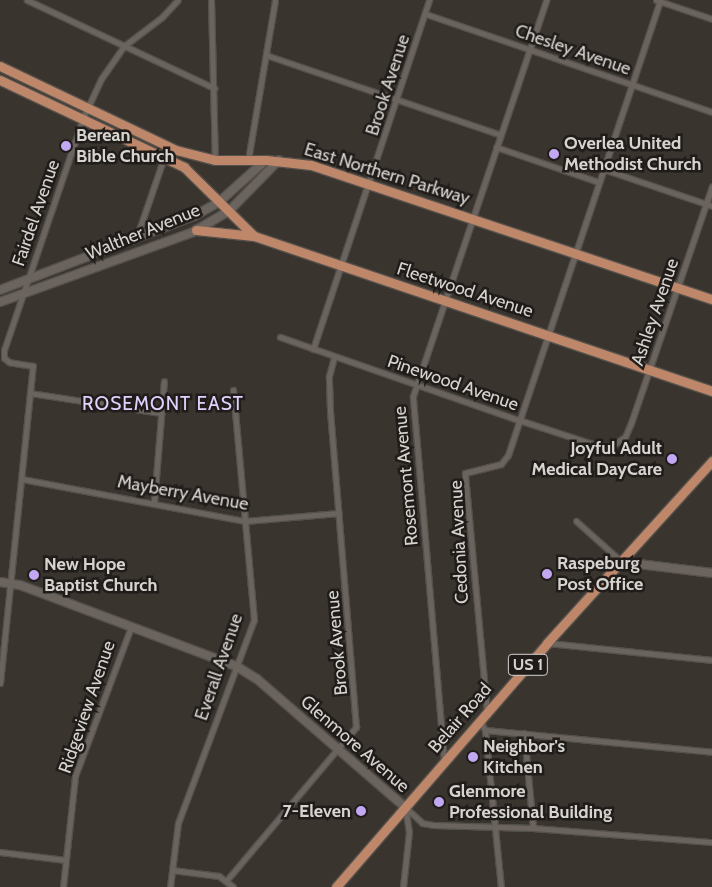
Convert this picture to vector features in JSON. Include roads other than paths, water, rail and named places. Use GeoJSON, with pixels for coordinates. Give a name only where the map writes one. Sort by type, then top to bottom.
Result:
{"type":"FeatureCollection","features":[{"type":"Feature","properties":{"kind":"main road","name":"East Northern Parkway"},"geometry":{"type":"LineString","coordinates":[[3,67],[88,106],[168,146],[215,160],[279,160],[311,165],[712,299]]}},
{"type":"Feature","properties":{"kind":"main road"},"geometry":{"type":"LineString","coordinates":[[3,67],[0,79],[184,167],[220,202]]}},
{"type":"Feature","properties":{"kind":"main road","name":"Walther Avenue"},"geometry":{"type":"LineString","coordinates":[[0,290],[176,224],[220,202],[266,160]]}},
{"type":"Feature","properties":{"kind":"main road","name":"Walther Avenue"},"geometry":{"type":"LineString","coordinates":[[0,302],[196,230],[229,211],[279,160]]}},
{"type":"Feature","properties":{"kind":"main road","name":"Fleetwood Avenue"},"geometry":{"type":"LineString","coordinates":[[220,202],[254,236],[712,391]]}},
{"type":"Feature","properties":{"kind":"main road"},"geometry":{"type":"LineString","coordinates":[[196,230],[254,236]]}},
{"type":"Feature","properties":{"kind":"main road","name":"Belair Road"},"geometry":{"type":"LineString","coordinates":[[336,887],[547,642],[622,562],[712,461]]}},
{"type":"Feature","properties":{"kind":"main road"},"geometry":{"type":"LineString","coordinates":[[622,562],[712,573]]}},
{"type":"Feature","properties":{"kind":"main road","name":"Glenmore Avenue"},"geometry":{"type":"LineString","coordinates":[[0,582],[10,583],[236,666],[258,679],[405,808]]}},
{"type":"Feature","properties":{"kind":"street"},"geometry":{"type":"LineString","coordinates":[[27,0],[214,88]]}},
{"type":"Feature","properties":{"kind":"street","name":"Fairdel Avenue"},"geometry":{"type":"LineString","coordinates":[[0,683],[33,366],[9,362],[4,358],[4,350],[21,294],[28,279],[88,106],[106,70],[124,46],[158,21],[178,0]]}},
{"type":"Feature","properties":{"kind":"street"},"geometry":{"type":"LineString","coordinates":[[211,0],[215,160]]}},
{"type":"Feature","properties":{"kind":"street"},"geometry":{"type":"LineString","coordinates":[[248,160],[275,0]]}},
{"type":"Feature","properties":{"kind":"street","name":"Brook Avenue"},"geometry":{"type":"LineString","coordinates":[[313,349],[398,100],[429,0]]}},
{"type":"Feature","properties":{"kind":"street","name":"Rosemont Avenue"},"geometry":{"type":"LineString","coordinates":[[444,761],[412,396],[546,0]]}},
{"type":"Feature","properties":{"kind":"street"},"geometry":{"type":"LineString","coordinates":[[658,1],[712,20]]}},
{"type":"Feature","properties":{"kind":"street","name":"Cedonia Avenue"},"geometry":{"type":"LineString","coordinates":[[487,712],[465,473],[505,461],[658,1]]}},
{"type":"Feature","properties":{"kind":"street","name":"Chesley Avenue"},"geometry":{"type":"LineString","coordinates":[[426,14],[712,112]]}},
{"type":"Feature","properties":{"kind":"street"},"geometry":{"type":"LineString","coordinates":[[266,55],[501,135]]}},
{"type":"Feature","properties":{"kind":"street"},"geometry":{"type":"LineString","coordinates":[[138,230],[168,146]]}},
{"type":"Feature","properties":{"kind":"street"},"geometry":{"type":"LineString","coordinates":[[496,147],[598,182]]}},
{"type":"Feature","properties":{"kind":"street"},"geometry":{"type":"LineString","coordinates":[[603,169],[712,206]]}},
{"type":"Feature","properties":{"kind":"street","name":"Ashley Avenue"},"geometry":{"type":"LineString","coordinates":[[619,443],[628,432],[712,186]]}},
{"type":"Feature","properties":{"kind":"street","name":"Pinewood Avenue"},"geometry":{"type":"LineString","coordinates":[[280,337],[415,385],[596,445],[619,443]]}},
{"type":"Feature","properties":{"kind":"street","name":"Brook Avenue"},"geometry":{"type":"LineString","coordinates":[[226,881],[340,750],[357,722],[329,388],[334,357]]}},
{"type":"Feature","properties":{"kind":"street"},"geometry":{"type":"LineString","coordinates":[[154,502],[164,381]]}},
{"type":"Feature","properties":{"kind":"street","name":"Everall Avenue"},"geometry":{"type":"LineString","coordinates":[[170,887],[178,823],[254,620],[233,390]]}},
{"type":"Feature","properties":{"kind":"street"},"geometry":{"type":"LineString","coordinates":[[30,393],[160,413]]}},
{"type":"Feature","properties":{"kind":"street","name":"Mayberry Avenue"},"geometry":{"type":"LineString","coordinates":[[22,479],[154,502],[245,521],[339,512]]}},
{"type":"Feature","properties":{"kind":"street"},"geometry":{"type":"LineString","coordinates":[[576,521],[622,562]]}},
{"type":"Feature","properties":{"kind":"street","name":"Ridgeview Avenue"},"geometry":{"type":"LineString","coordinates":[[63,887],[75,776],[131,627]]}},
{"type":"Feature","properties":{"kind":"street"},"geometry":{"type":"LineString","coordinates":[[547,642],[712,660]]}},
{"type":"Feature","properties":{"kind":"street"},"geometry":{"type":"LineString","coordinates":[[480,721],[485,730],[500,887]]}},
{"type":"Feature","properties":{"kind":"street"},"geometry":{"type":"LineString","coordinates":[[485,730],[712,752]]}},
{"type":"Feature","properties":{"kind":"street"},"geometry":{"type":"LineString","coordinates":[[524,733],[533,828]]}},
{"type":"Feature","properties":{"kind":"street"},"geometry":{"type":"LineString","coordinates":[[404,887],[408,826],[405,808]]}},
{"type":"Feature","properties":{"kind":"street","name":"Glenmore Avenue"},"geometry":{"type":"LineString","coordinates":[[405,808],[418,820],[441,826],[533,828],[712,842]]}},
{"type":"Feature","properties":{"kind":"street"},"geometry":{"type":"LineString","coordinates":[[408,826],[418,820]]}},
{"type":"Feature","properties":{"kind":"street"},"geometry":{"type":"LineString","coordinates":[[0,852],[66,860]]}},
{"type":"Feature","properties":{"kind":"street"},"geometry":{"type":"LineString","coordinates":[[172,870],[215,876],[233,887]]}},
{"type":"Feature","properties":{"kind":"place","name":"Berean Bible Church"},"geometry":{"type":"Point","coordinates":[66,146]}},
{"type":"Feature","properties":{"kind":"place","name":"Overlea United Methodist Church"},"geometry":{"type":"Point","coordinates":[554,154]}},
{"type":"Feature","properties":{"kind":"place","name":"Joyful Adult Medical DayCare"},"geometry":{"type":"Point","coordinates":[672,459]}},
{"type":"Feature","properties":{"kind":"place","name":"Raspeburg Post Office"},"geometry":{"type":"Point","coordinates":[547,574]}},
{"type":"Feature","properties":{"kind":"place","name":"New Hope Baptist Church"},"geometry":{"type":"Point","coordinates":[34,575]}},
{"type":"Feature","properties":{"kind":"place","name":"Neighbor's Kitchen"},"geometry":{"type":"Point","coordinates":[473,757]}},
{"type":"Feature","properties":{"kind":"place","name":"Glenmore Professional Building"},"geometry":{"type":"Point","coordinates":[439,802]}},
{"type":"Feature","properties":{"kind":"place","name":"7-Eleven"},"geometry":{"type":"Point","coordinates":[361,811]}},
{"type":"Feature","properties":{"kind":"district","name":"ROSEMONT EAST"},"geometry":{"type":"Point","coordinates":[163,404]}}]}
